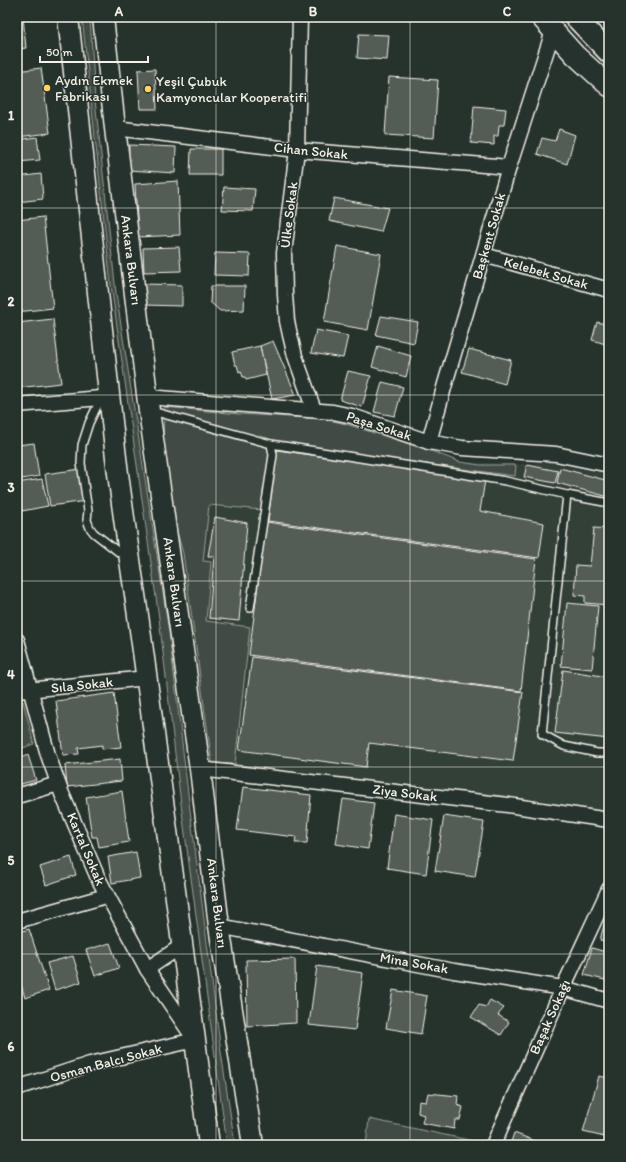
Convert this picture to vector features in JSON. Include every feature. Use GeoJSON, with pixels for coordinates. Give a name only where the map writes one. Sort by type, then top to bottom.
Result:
{"type":"FeatureCollection","features":[{"type":"Feature","properties":{"kind":"main road"},"geometry":{"type":"LineString","coordinates":[[68,17],[112,418],[209,1145]]}},
{"type":"Feature","properties":{"kind":"main road","name":"Ankara Bulvarı"},"geometry":{"type":"LineString","coordinates":[[103,17],[114,128],[149,404],[200,768],[220,926],[253,1145]]}},
{"type":"Feature","properties":{"kind":"main road"},"geometry":{"type":"LineString","coordinates":[[575,17],[609,53]]}},
{"type":"Feature","properties":{"kind":"main road"},"geometry":{"type":"LineString","coordinates":[[547,24],[575,54],[609,86]]}},
{"type":"Feature","properties":{"kind":"street","name":"Ülke Sokak"},"geometry":{"type":"LineString","coordinates":[[300,17],[298,150],[284,253],[285,295],[287,321],[295,356],[314,410]]}},
{"type":"Feature","properties":{"kind":"street","name":"Başkent Sokak"},"geometry":{"type":"LineString","coordinates":[[429,442],[509,167],[547,24]]}},
{"type":"Feature","properties":{"kind":"street","name":"Cihan Sokak"},"geometry":{"type":"LineString","coordinates":[[114,128],[298,150],[509,167]]}},
{"type":"Feature","properties":{"kind":"street","name":"Kelebek Sokak"},"geometry":{"type":"LineString","coordinates":[[484,255],[609,290]]}},
{"type":"Feature","properties":{"kind":"street"},"geometry":{"type":"LineString","coordinates":[[17,405],[102,398]]}},
{"type":"Feature","properties":{"kind":"street","name":"Paşa Sokak"},"geometry":{"type":"LineString","coordinates":[[149,404],[333,412],[352,416],[429,442],[462,448],[556,454],[609,465]]}},
{"type":"Feature","properties":{"kind":"street","name":"Kartal Sokak"},"geometry":{"type":"LineString","coordinates":[[17,640],[24,691],[58,784],[106,896],[147,969],[195,1040]]}},
{"type":"Feature","properties":{"kind":"street","name":"Sıla Sokak"},"geometry":{"type":"LineString","coordinates":[[24,691],[147,678]]}},
{"type":"Feature","properties":{"kind":"street","name":"Ziya Sokak"},"geometry":{"type":"LineString","coordinates":[[200,768],[500,804],[609,820]]}},
{"type":"Feature","properties":{"kind":"street"},"geometry":{"type":"LineString","coordinates":[[17,796],[58,784]]}},
{"type":"Feature","properties":{"kind":"street","name":"Başak Sokağı"},"geometry":{"type":"LineString","coordinates":[[492,1145],[609,890]]}},
{"type":"Feature","properties":{"kind":"street"},"geometry":{"type":"LineString","coordinates":[[17,921],[106,896]]}},
{"type":"Feature","properties":{"kind":"street","name":"Mina Sokak"},"geometry":{"type":"LineString","coordinates":[[220,926],[447,969],[563,988],[609,1001]]}},
{"type":"Feature","properties":{"kind":"street"},"geometry":{"type":"LineString","coordinates":[[147,969],[183,945]]}},
{"type":"Feature","properties":{"kind":"street","name":"Osman Balcı Sokak"},"geometry":{"type":"LineString","coordinates":[[17,1088],[90,1064],[195,1040]]}},
{"type":"Feature","properties":{"kind":"lane"},"geometry":{"type":"LineString","coordinates":[[102,398],[89,423],[82,445],[81,463],[88,511],[87,520],[94,533],[130,561]]}},
{"type":"Feature","properties":{"kind":"lane"},"geometry":{"type":"LineString","coordinates":[[149,404],[271,444],[506,481],[609,503]]}},
{"type":"Feature","properties":{"kind":"lane"},"geometry":{"type":"LineString","coordinates":[[250,608],[273,456],[271,444]]}},
{"type":"Feature","properties":{"kind":"lane"},"geometry":{"type":"LineString","coordinates":[[567,495],[542,734],[564,746],[598,753],[609,753]]}},
{"type":"Feature","properties":{"kind":"shaded area"},"geometry":{"type":"Polygon","coordinates":[[[82,17],[90,17],[95,100],[116,293],[169,632],[221,1052],[235,1145],[227,1145],[181,804],[159,618],[111,285],[82,17]]]}},
{"type":"Feature","properties":{"kind":"shaded area"},"geometry":{"type":"Polygon","coordinates":[[[163,405],[326,417],[348,422],[460,462],[520,464],[545,462],[609,474],[609,813],[209,766],[182,558],[168,510],[161,460],[163,405]]]}},
{"type":"Feature","properties":{"kind":"shaded area"},"geometry":{"type":"Polygon","coordinates":[[[164,407],[239,414],[324,419],[346,424],[431,451],[460,462],[480,465],[516,465],[515,476],[272,443],[262,510],[209,505],[203,561],[211,562],[206,621],[250,627],[235,764],[212,763],[183,553],[169,504],[163,452],[164,407]]]}},
{"type":"Feature","properties":{"kind":"shaded area"},"geometry":{"type":"Polygon","coordinates":[[[23,701],[34,744],[17,750],[17,702],[23,701]]]}},
{"type":"Feature","properties":{"kind":"shaded area"},"geometry":{"type":"Polygon","coordinates":[[[369,1119],[478,1142],[477,1145],[366,1145],[369,1119]]]}},
{"type":"Feature","properties":{"kind":"building"},"geometry":{"type":"Polygon","coordinates":[[[17,17],[23,17],[26,48],[17,49],[17,17]]]}},
{"type":"Feature","properties":{"kind":"building"},"geometry":{"type":"Polygon","coordinates":[[[359,34],[389,35],[387,60],[357,58],[359,34]]]}},
{"type":"Feature","properties":{"kind":"building"},"geometry":{"type":"Polygon","coordinates":[[[41,68],[50,133],[17,137],[17,71],[41,68]]]}},
{"type":"Feature","properties":{"kind":"building","name":"Yeşil Çubuk Kamyoncular Kooperatifi"},"geometry":{"type":"Polygon","coordinates":[[[155,69],[157,109],[140,109],[138,70],[155,69]]]}},
{"type":"Feature","properties":{"kind":"building"},"geometry":{"type":"Polygon","coordinates":[[[389,77],[438,80],[434,138],[385,135],[389,77]]]}},
{"type":"Feature","properties":{"kind":"building"},"geometry":{"type":"Polygon","coordinates":[[[474,106],[506,109],[504,125],[499,125],[498,136],[494,136],[494,145],[471,143],[474,106]]]}},
{"type":"Feature","properties":{"kind":"building"},"geometry":{"type":"Polygon","coordinates":[[[559,129],[575,135],[567,164],[537,154],[542,138],[555,141],[559,129]]]}},
{"type":"Feature","properties":{"kind":"building"},"geometry":{"type":"Polygon","coordinates":[[[37,137],[40,160],[17,162],[17,140],[37,137]]]}},
{"type":"Feature","properties":{"kind":"building"},"geometry":{"type":"Polygon","coordinates":[[[129,145],[176,147],[175,173],[128,170],[129,145]]]}},
{"type":"Feature","properties":{"kind":"building"},"geometry":{"type":"Polygon","coordinates":[[[191,149],[221,149],[221,175],[190,175],[191,149]]]}},
{"type":"Feature","properties":{"kind":"building"},"geometry":{"type":"Polygon","coordinates":[[[41,174],[43,199],[17,202],[17,177],[41,174]]]}},
{"type":"Feature","properties":{"kind":"building"},"geometry":{"type":"Polygon","coordinates":[[[178,181],[180,235],[138,237],[135,184],[178,181]]]}},
{"type":"Feature","properties":{"kind":"building"},"geometry":{"type":"Polygon","coordinates":[[[224,187],[255,189],[253,211],[222,210],[224,187]]]}},
{"type":"Feature","properties":{"kind":"building"},"geometry":{"type":"Polygon","coordinates":[[[334,198],[388,208],[381,232],[329,221],[334,198]]]}},
{"type":"Feature","properties":{"kind":"building"},"geometry":{"type":"Polygon","coordinates":[[[43,217],[53,308],[17,312],[17,220],[43,217]]]}},
{"type":"Feature","properties":{"kind":"building"},"geometry":{"type":"Polygon","coordinates":[[[337,246],[381,254],[368,330],[324,322],[337,246]]]}},
{"type":"Feature","properties":{"kind":"building"},"geometry":{"type":"Polygon","coordinates":[[[179,247],[181,271],[144,272],[143,248],[179,247]]]}},
{"type":"Feature","properties":{"kind":"building"},"geometry":{"type":"Polygon","coordinates":[[[215,253],[250,254],[249,276],[214,275],[215,253]]]}},
{"type":"Feature","properties":{"kind":"building"},"geometry":{"type":"Polygon","coordinates":[[[145,284],[182,285],[182,306],[144,305],[145,284]]]}},
{"type":"Feature","properties":{"kind":"building"},"geometry":{"type":"Polygon","coordinates":[[[211,286],[245,286],[244,310],[220,311],[210,302],[211,286]]]}},
{"type":"Feature","properties":{"kind":"building"},"geometry":{"type":"Polygon","coordinates":[[[381,316],[418,322],[414,343],[376,335],[381,316]]]}},
{"type":"Feature","properties":{"kind":"building"},"geometry":{"type":"Polygon","coordinates":[[[53,319],[61,383],[17,388],[17,323],[53,319]]]}},
{"type":"Feature","properties":{"kind":"building"},"geometry":{"type":"Polygon","coordinates":[[[597,322],[609,325],[609,345],[592,340],[597,322]]]}},
{"type":"Feature","properties":{"kind":"building"},"geometry":{"type":"Polygon","coordinates":[[[316,330],[348,336],[343,358],[311,353],[316,330]]]}},
{"type":"Feature","properties":{"kind":"building"},"geometry":{"type":"Polygon","coordinates":[[[273,341],[296,395],[272,399],[260,346],[273,341]]]}},
{"type":"Feature","properties":{"kind":"building"},"geometry":{"type":"Polygon","coordinates":[[[260,346],[266,375],[246,380],[241,371],[239,372],[237,365],[235,365],[232,352],[260,346]]]}},
{"type":"Feature","properties":{"kind":"building"},"geometry":{"type":"Polygon","coordinates":[[[378,346],[411,356],[406,377],[372,367],[378,346]]]}},
{"type":"Feature","properties":{"kind":"building"},"geometry":{"type":"Polygon","coordinates":[[[469,349],[511,360],[505,384],[462,372],[469,349]]]}},
{"type":"Feature","properties":{"kind":"building"},"geometry":{"type":"Polygon","coordinates":[[[348,371],[371,376],[362,407],[340,400],[348,371]]]}},
{"type":"Feature","properties":{"kind":"building"},"geometry":{"type":"Polygon","coordinates":[[[382,382],[403,387],[395,416],[374,412],[382,382]]]}},
{"type":"Feature","properties":{"kind":"building"},"geometry":{"type":"Polygon","coordinates":[[[34,443],[39,476],[17,480],[17,445],[34,443]]]}},
{"type":"Feature","properties":{"kind":"building"},"geometry":{"type":"Polygon","coordinates":[[[277,450],[485,480],[480,511],[544,523],[539,558],[268,521],[277,450]]]}},
{"type":"Feature","properties":{"kind":"building"},"geometry":{"type":"Polygon","coordinates":[[[527,465],[558,471],[555,483],[524,477],[527,465]]]}},
{"type":"Feature","properties":{"kind":"building"},"geometry":{"type":"Polygon","coordinates":[[[560,468],[609,481],[609,497],[557,483],[560,468]]]}},
{"type":"Feature","properties":{"kind":"building"},"geometry":{"type":"Polygon","coordinates":[[[81,469],[86,501],[50,506],[45,474],[81,469]]]}},
{"type":"Feature","properties":{"kind":"building"},"geometry":{"type":"Polygon","coordinates":[[[42,479],[48,506],[22,511],[17,483],[42,479]]]}},
{"type":"Feature","properties":{"kind":"building"},"geometry":{"type":"Polygon","coordinates":[[[215,517],[247,523],[239,621],[209,618],[214,556],[208,556],[215,517]]]}},
{"type":"Feature","properties":{"kind":"building"},"geometry":{"type":"Polygon","coordinates":[[[266,522],[536,559],[521,691],[249,655],[266,522]]]}},
{"type":"Feature","properties":{"kind":"building"},"geometry":{"type":"Polygon","coordinates":[[[594,528],[609,529],[609,605],[585,603],[585,596],[574,595],[576,565],[590,566],[594,528]]]}},
{"type":"Feature","properties":{"kind":"building"},"geometry":{"type":"Polygon","coordinates":[[[567,603],[598,606],[592,669],[561,666],[567,603]]]}},
{"type":"Feature","properties":{"kind":"building"},"geometry":{"type":"Polygon","coordinates":[[[252,657],[523,692],[513,761],[369,743],[366,767],[239,750],[252,657]]]}},
{"type":"Feature","properties":{"kind":"building"},"geometry":{"type":"Polygon","coordinates":[[[563,670],[609,677],[609,739],[555,733],[563,670]]]}},
{"type":"Feature","properties":{"kind":"building"},"geometry":{"type":"Polygon","coordinates":[[[114,693],[121,747],[102,749],[102,745],[78,748],[79,754],[63,755],[56,701],[114,693]]]}},
{"type":"Feature","properties":{"kind":"building"},"geometry":{"type":"Polygon","coordinates":[[[28,755],[36,780],[17,785],[17,759],[28,755]]]}},
{"type":"Feature","properties":{"kind":"building"},"geometry":{"type":"Polygon","coordinates":[[[120,759],[122,781],[67,787],[65,765],[120,759]]]}},
{"type":"Feature","properties":{"kind":"building"},"geometry":{"type":"Polygon","coordinates":[[[243,787],[311,795],[307,843],[295,843],[296,837],[237,830],[243,787]]]}},
{"type":"Feature","properties":{"kind":"building"},"geometry":{"type":"Polygon","coordinates":[[[122,791],[129,842],[99,847],[97,837],[92,837],[86,797],[122,791]]]}},
{"type":"Feature","properties":{"kind":"building"},"geometry":{"type":"Polygon","coordinates":[[[343,799],[374,803],[368,849],[336,844],[343,799]]]}},
{"type":"Feature","properties":{"kind":"building"},"geometry":{"type":"Polygon","coordinates":[[[394,814],[433,820],[426,874],[387,868],[394,814]]]}},
{"type":"Feature","properties":{"kind":"building"},"geometry":{"type":"Polygon","coordinates":[[[444,816],[484,822],[475,877],[435,871],[444,816]]]}},
{"type":"Feature","properties":{"kind":"building"},"geometry":{"type":"Polygon","coordinates":[[[136,852],[140,878],[112,883],[108,857],[136,852]]]}},
{"type":"Feature","properties":{"kind":"building"},"geometry":{"type":"Polygon","coordinates":[[[71,857],[76,875],[46,885],[40,867],[71,857]]]}},
{"type":"Feature","properties":{"kind":"building"},"geometry":{"type":"Polygon","coordinates":[[[606,917],[609,918],[609,942],[600,940],[606,917]]]}},
{"type":"Feature","properties":{"kind":"building"},"geometry":{"type":"Polygon","coordinates":[[[29,929],[49,990],[25,998],[17,971],[17,933],[29,929]]]}},
{"type":"Feature","properties":{"kind":"building"},"geometry":{"type":"Polygon","coordinates":[[[110,943],[119,968],[95,976],[86,950],[110,943]]]}},
{"type":"Feature","properties":{"kind":"building"},"geometry":{"type":"Polygon","coordinates":[[[592,948],[609,953],[609,981],[584,975],[592,948]]]}},
{"type":"Feature","properties":{"kind":"building"},"geometry":{"type":"Polygon","coordinates":[[[73,956],[81,982],[55,990],[47,963],[73,956]]]}},
{"type":"Feature","properties":{"kind":"building"},"geometry":{"type":"Polygon","coordinates":[[[295,959],[296,1023],[247,1026],[246,960],[295,959]]]}},
{"type":"Feature","properties":{"kind":"building"},"geometry":{"type":"Polygon","coordinates":[[[317,966],[363,973],[355,1030],[309,1025],[317,966]]]}},
{"type":"Feature","properties":{"kind":"building"},"geometry":{"type":"Polygon","coordinates":[[[393,990],[427,996],[421,1034],[386,1028],[393,990]]]}},
{"type":"Feature","properties":{"kind":"building"},"geometry":{"type":"Polygon","coordinates":[[[490,1000],[504,1008],[498,1015],[509,1022],[501,1035],[471,1017],[479,1005],[486,1007],[490,1000]]]}},
{"type":"Feature","properties":{"kind":"building"},"geometry":{"type":"Polygon","coordinates":[[[599,1076],[609,1078],[609,1138],[583,1132],[599,1076]]]}},
{"type":"Feature","properties":{"kind":"building"},"geometry":{"type":"Polygon","coordinates":[[[428,1093],[458,1096],[457,1105],[463,1107],[460,1120],[455,1120],[454,1129],[422,1123],[424,1115],[418,1113],[419,1101],[426,1102],[428,1093]]]}},
{"type":"Feature","properties":{"kind":"building"},"geometry":{"type":"Polygon","coordinates":[[[514,1133],[543,1144],[543,1145],[510,1145],[514,1133]]]}},
{"type":"Feature","properties":{"kind":"place","name":"Aydın Ekmek Fabrikası"},"geometry":{"type":"Point","coordinates":[47,88]}},
{"type":"Feature","properties":{"kind":"place","name":"Yeşil Çubuk Kamyoncular Kooperatifi"},"geometry":{"type":"Point","coordinates":[148,89]}}]}
